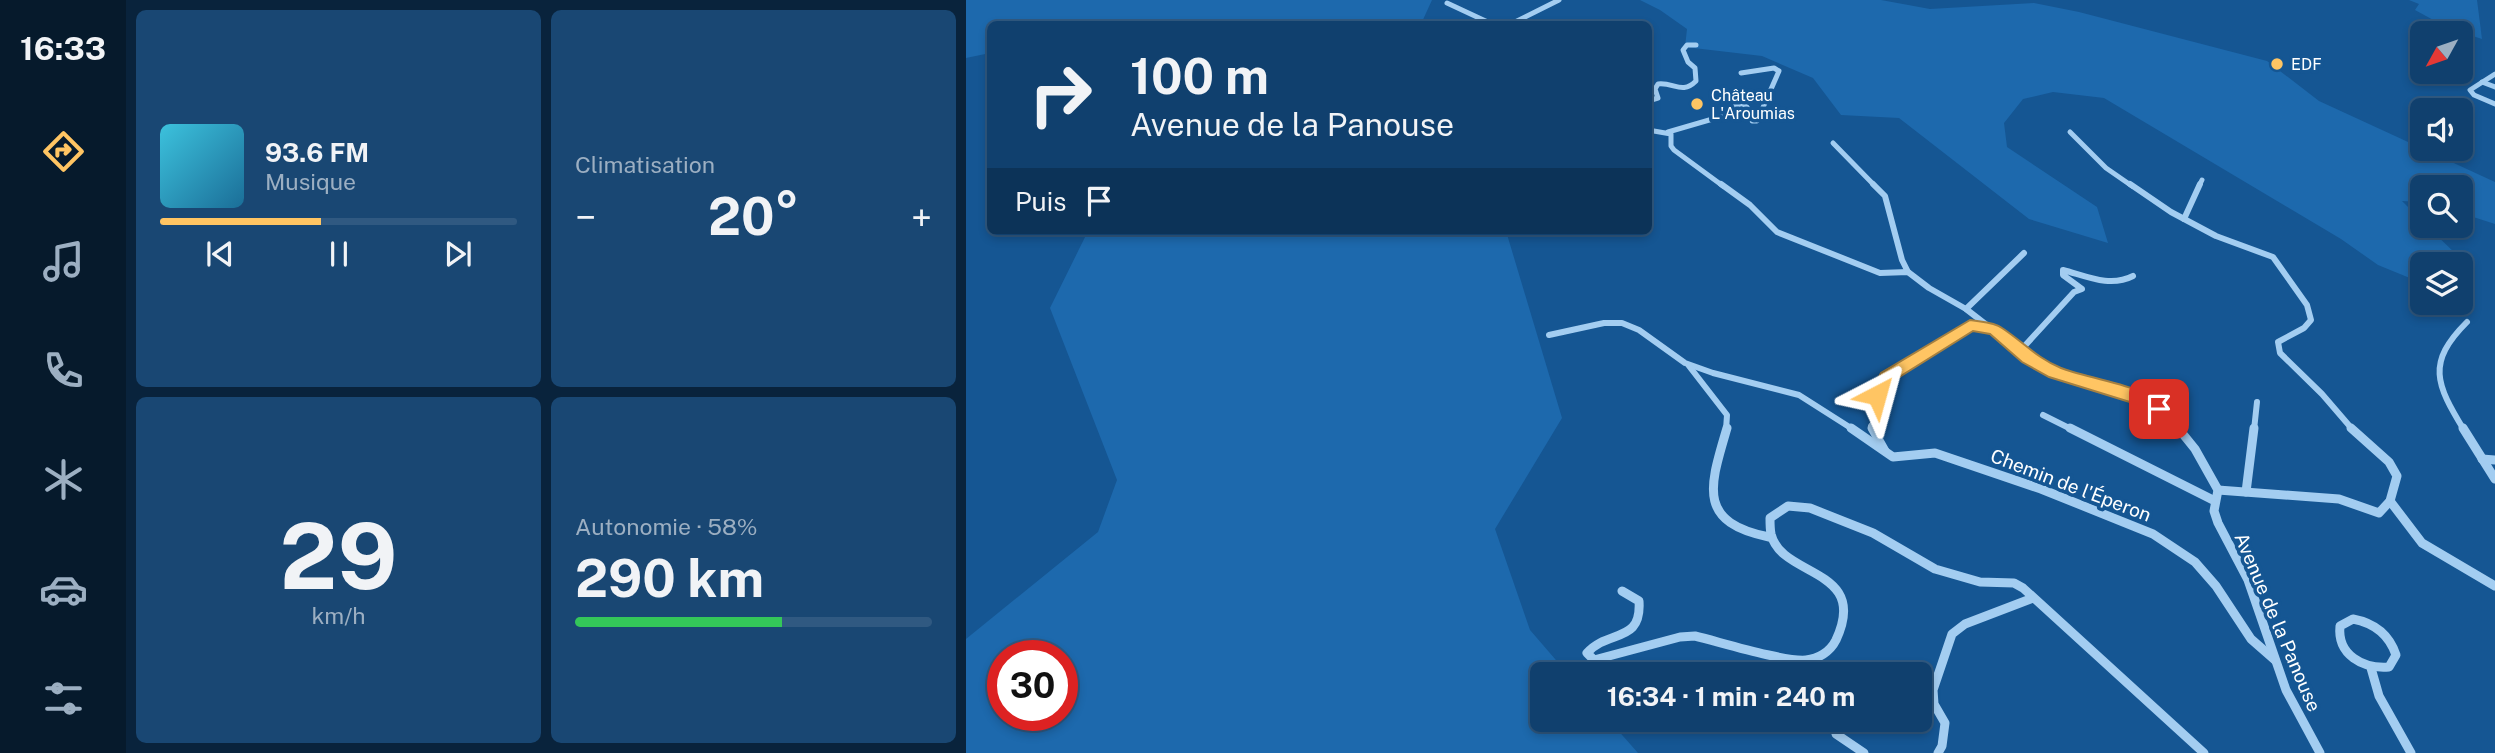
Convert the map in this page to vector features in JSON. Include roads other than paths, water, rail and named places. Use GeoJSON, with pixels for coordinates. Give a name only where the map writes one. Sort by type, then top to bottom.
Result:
{"type":"FeatureCollection","features":[{"type":"Feature","properties":{"kind":"street"},"geometry":{"type":"LineString","coordinates":[[1517,21],[1559,0]]}},
{"type":"Feature","properties":{"kind":"street"},"geometry":{"type":"LineString","coordinates":[[1447,3],[1486,21]]}},
{"type":"Feature","properties":{"kind":"street"},"geometry":{"type":"LineString","coordinates":[[1652,100],[1658,98],[1655,89],[1658,83],[1685,89],[1696,81],[1695,68],[1688,62],[1683,50],[1687,46],[1696,45]]}},
{"type":"Feature","properties":{"kind":"street"},"geometry":{"type":"LineString","coordinates":[[1652,130],[1668,132],[1692,123],[1720,120],[1738,104],[1746,107],[1752,121],[1757,121],[1760,118],[1759,111],[1776,83],[1779,71],[1774,68],[1741,73]]}},
{"type":"Feature","properties":{"kind":"street"},"geometry":{"type":"LineString","coordinates":[[2495,74],[2470,90],[2471,93],[2495,104]]}},
{"type":"Feature","properties":{"kind":"street"},"geometry":{"type":"LineString","coordinates":[[2482,82],[2495,87]]}},
{"type":"Feature","properties":{"kind":"street"},"geometry":{"type":"LineString","coordinates":[[1668,132],[1673,136],[1671,143],[1674,150],[1750,205],[1777,232],[1880,273],[1908,272]]}},
{"type":"Feature","properties":{"kind":"street"},"geometry":{"type":"LineString","coordinates":[[2070,132],[2106,168],[2184,219],[2216,236],[2273,257],[2294,284],[2311,320],[2302,332],[2282,338],[2278,342],[2280,353],[2322,394],[2346,425],[2395,469],[2397,483],[2384,510],[2375,513],[2339,499],[2218,490]]}},
{"type":"Feature","properties":{"kind":"street"},"geometry":{"type":"LineString","coordinates":[[1833,143],[1885,196],[1902,260],[1908,272],[1966,309],[2020,351],[2054,372],[2138,398],[2159,409],[2194,449],[2218,490],[2215,501],[2043,415]]}},
{"type":"Feature","properties":{"kind":"street"},"geometry":{"type":"LineString","coordinates":[[2184,219],[2202,180]]}},
{"type":"Feature","properties":{"kind":"street"},"geometry":{"type":"LineString","coordinates":[[1966,309],[2024,253]]}},
{"type":"Feature","properties":{"kind":"street"},"geometry":{"type":"LineString","coordinates":[[2020,351],[2074,292],[2082,289],[2063,275],[2063,270],[2087,279],[2126,281],[2133,276]]}},
{"type":"Feature","properties":{"kind":"street"},"geometry":{"type":"LineString","coordinates":[[2468,322],[2448,342],[2438,365],[2441,385],[2495,480]]}},
{"type":"Feature","properties":{"kind":"street"},"geometry":{"type":"LineString","coordinates":[[1549,335],[1561,335],[1596,323],[1623,323],[1635,328],[1688,365],[1727,415],[1728,424],[1714,482],[1717,511],[1729,527],[1748,535],[1769,537]]}},
{"type":"Feature","properties":{"kind":"street"},"geometry":{"type":"LineString","coordinates":[[1886,453],[1871,426],[1881,414],[1877,395],[1887,377],[1966,326],[1995,330]]}},
{"type":"Feature","properties":{"kind":"street"},"geometry":{"type":"LineString","coordinates":[[1688,365],[1798,395],[1820,406],[1886,453]]}},
{"type":"Feature","properties":{"kind":"street"},"geometry":{"type":"LineString","coordinates":[[2246,492],[2257,402]]}},
{"type":"Feature","properties":{"kind":"street","name":"Chemin de l'Éperon"},"geometry":{"type":"LineString","coordinates":[[1886,453],[1898,457],[1924,452],[1935,453],[2031,485],[2141,527],[2171,544],[2204,571],[2253,645],[2275,661]]}},
{"type":"Feature","properties":{"kind":"street"},"geometry":{"type":"LineString","coordinates":[[2482,459],[2495,460]]}},
{"type":"Feature","properties":{"kind":"street","name":"Avenue de la Panouse"},"geometry":{"type":"LineString","coordinates":[[2215,501],[2214,511],[2218,523],[2248,580],[2286,690],[2320,753]]}},
{"type":"Feature","properties":{"kind":"street"},"geometry":{"type":"LineString","coordinates":[[2390,501],[2422,543],[2495,586]]}},
{"type":"Feature","properties":{"kind":"street"},"geometry":{"type":"LineString","coordinates":[[1622,592],[1639,601],[1639,620],[1624,635],[1591,647],[1587,653],[1594,660],[1679,637],[1695,636],[1812,660],[1829,651],[1836,642],[1844,621],[1842,597],[1830,583],[1775,545],[1769,537],[1770,518],[1774,513],[1788,506],[1810,508],[1873,533],[1935,569],[1980,582],[2014,583],[2204,753]]}},
{"type":"Feature","properties":{"kind":"street"},"geometry":{"type":"LineString","coordinates":[[1937,753],[1945,723],[1934,704],[1933,690],[1952,634],[1965,624],[2033,598]]}},
{"type":"Feature","properties":{"kind":"street"},"geometry":{"type":"LineString","coordinates":[[2345,621],[2372,624],[2389,638],[2394,647],[2394,662],[2389,667],[2371,668],[2361,664],[2344,649],[2338,632],[2345,621]]}},
{"type":"Feature","properties":{"kind":"street"},"geometry":{"type":"LineString","coordinates":[[2371,668],[2379,696],[2412,753]]}},
{"type":"Feature","properties":{"kind":"street"},"geometry":{"type":"LineString","coordinates":[[1836,734],[1864,753]]}},
{"type":"Feature","properties":{"kind":"place","name":"EDF"},"geometry":{"type":"Point","coordinates":[2277,64]}},
{"type":"Feature","properties":{"kind":"place","name":"Château L'Aroumias"},"geometry":{"type":"Point","coordinates":[1697,104]}}]}
